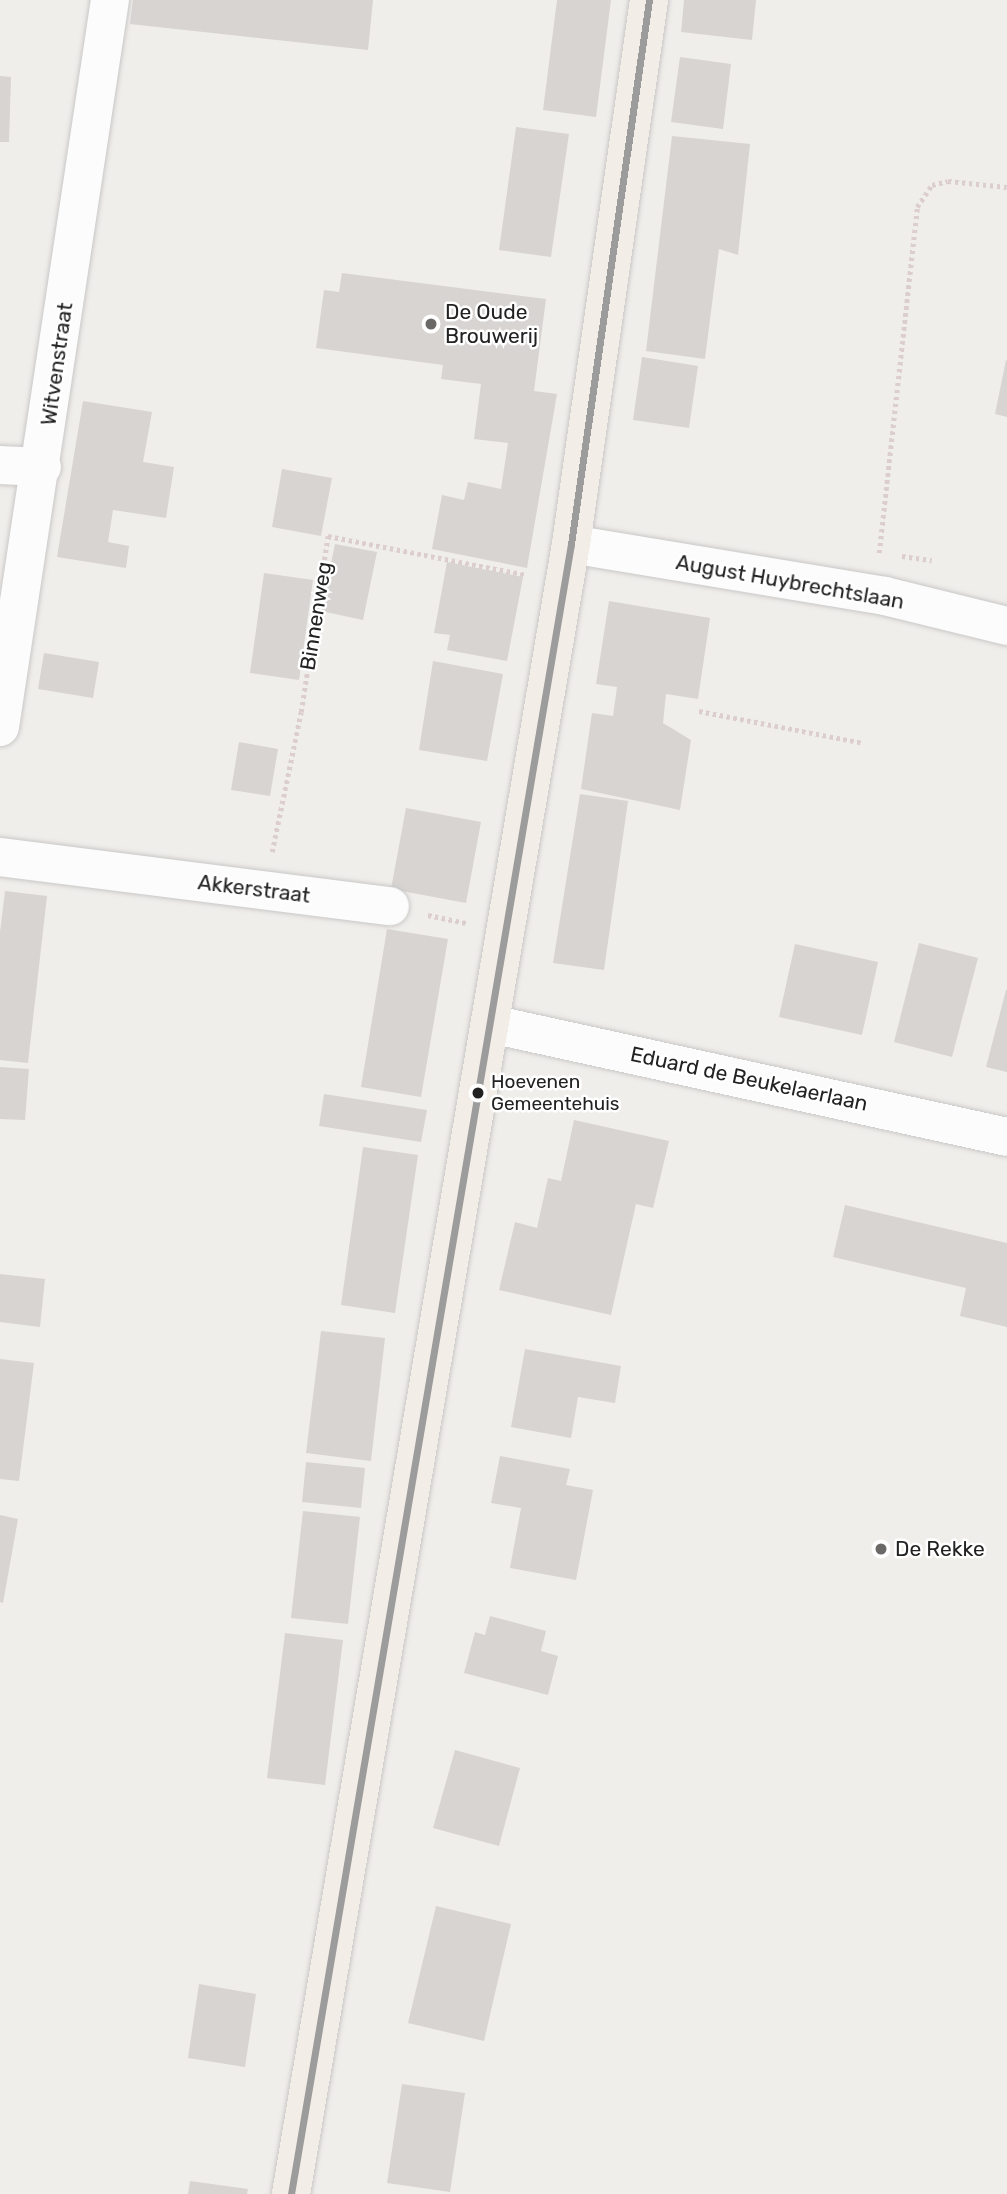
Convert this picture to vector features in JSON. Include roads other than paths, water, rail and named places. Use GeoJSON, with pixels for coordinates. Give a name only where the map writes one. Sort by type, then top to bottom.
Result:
{"type":"FeatureCollection","features":[{"type":"Feature","properties":{"kind":"main road"},"geometry":{"type":"LineString","coordinates":[[291,2194],[571,544],[649,0]]}},
{"type":"Feature","properties":{"kind":"street","name":"Witvenstraat"},"geometry":{"type":"LineString","coordinates":[[0,727],[42,467],[110,0]]}},
{"type":"Feature","properties":{"kind":"street"},"geometry":{"type":"LineString","coordinates":[[0,466],[42,467]]}},
{"type":"Feature","properties":{"kind":"street","name":"August Huybrechtslaan"},"geometry":{"type":"LineString","coordinates":[[571,544],[885,596],[1007,626]]}},
{"type":"Feature","properties":{"kind":"street","name":"Akkerstraat"},"geometry":{"type":"LineString","coordinates":[[0,857],[390,906]]}},
{"type":"Feature","properties":{"kind":"street","name":"Eduard de Beukelaerlaan"},"geometry":{"type":"LineString","coordinates":[[491,1024],[1007,1137]]}},
{"type":"Feature","properties":{"kind":"place","name":"De Oude Brouwerij"},"geometry":{"type":"Point","coordinates":[431,324]}},
{"type":"Feature","properties":{"kind":"place","name":"Hoevenen Gemeentehuis"},"geometry":{"type":"Point","coordinates":[478,1093]}},
{"type":"Feature","properties":{"kind":"place","name":"De Rekke"},"geometry":{"type":"Point","coordinates":[881,1549]}}]}
